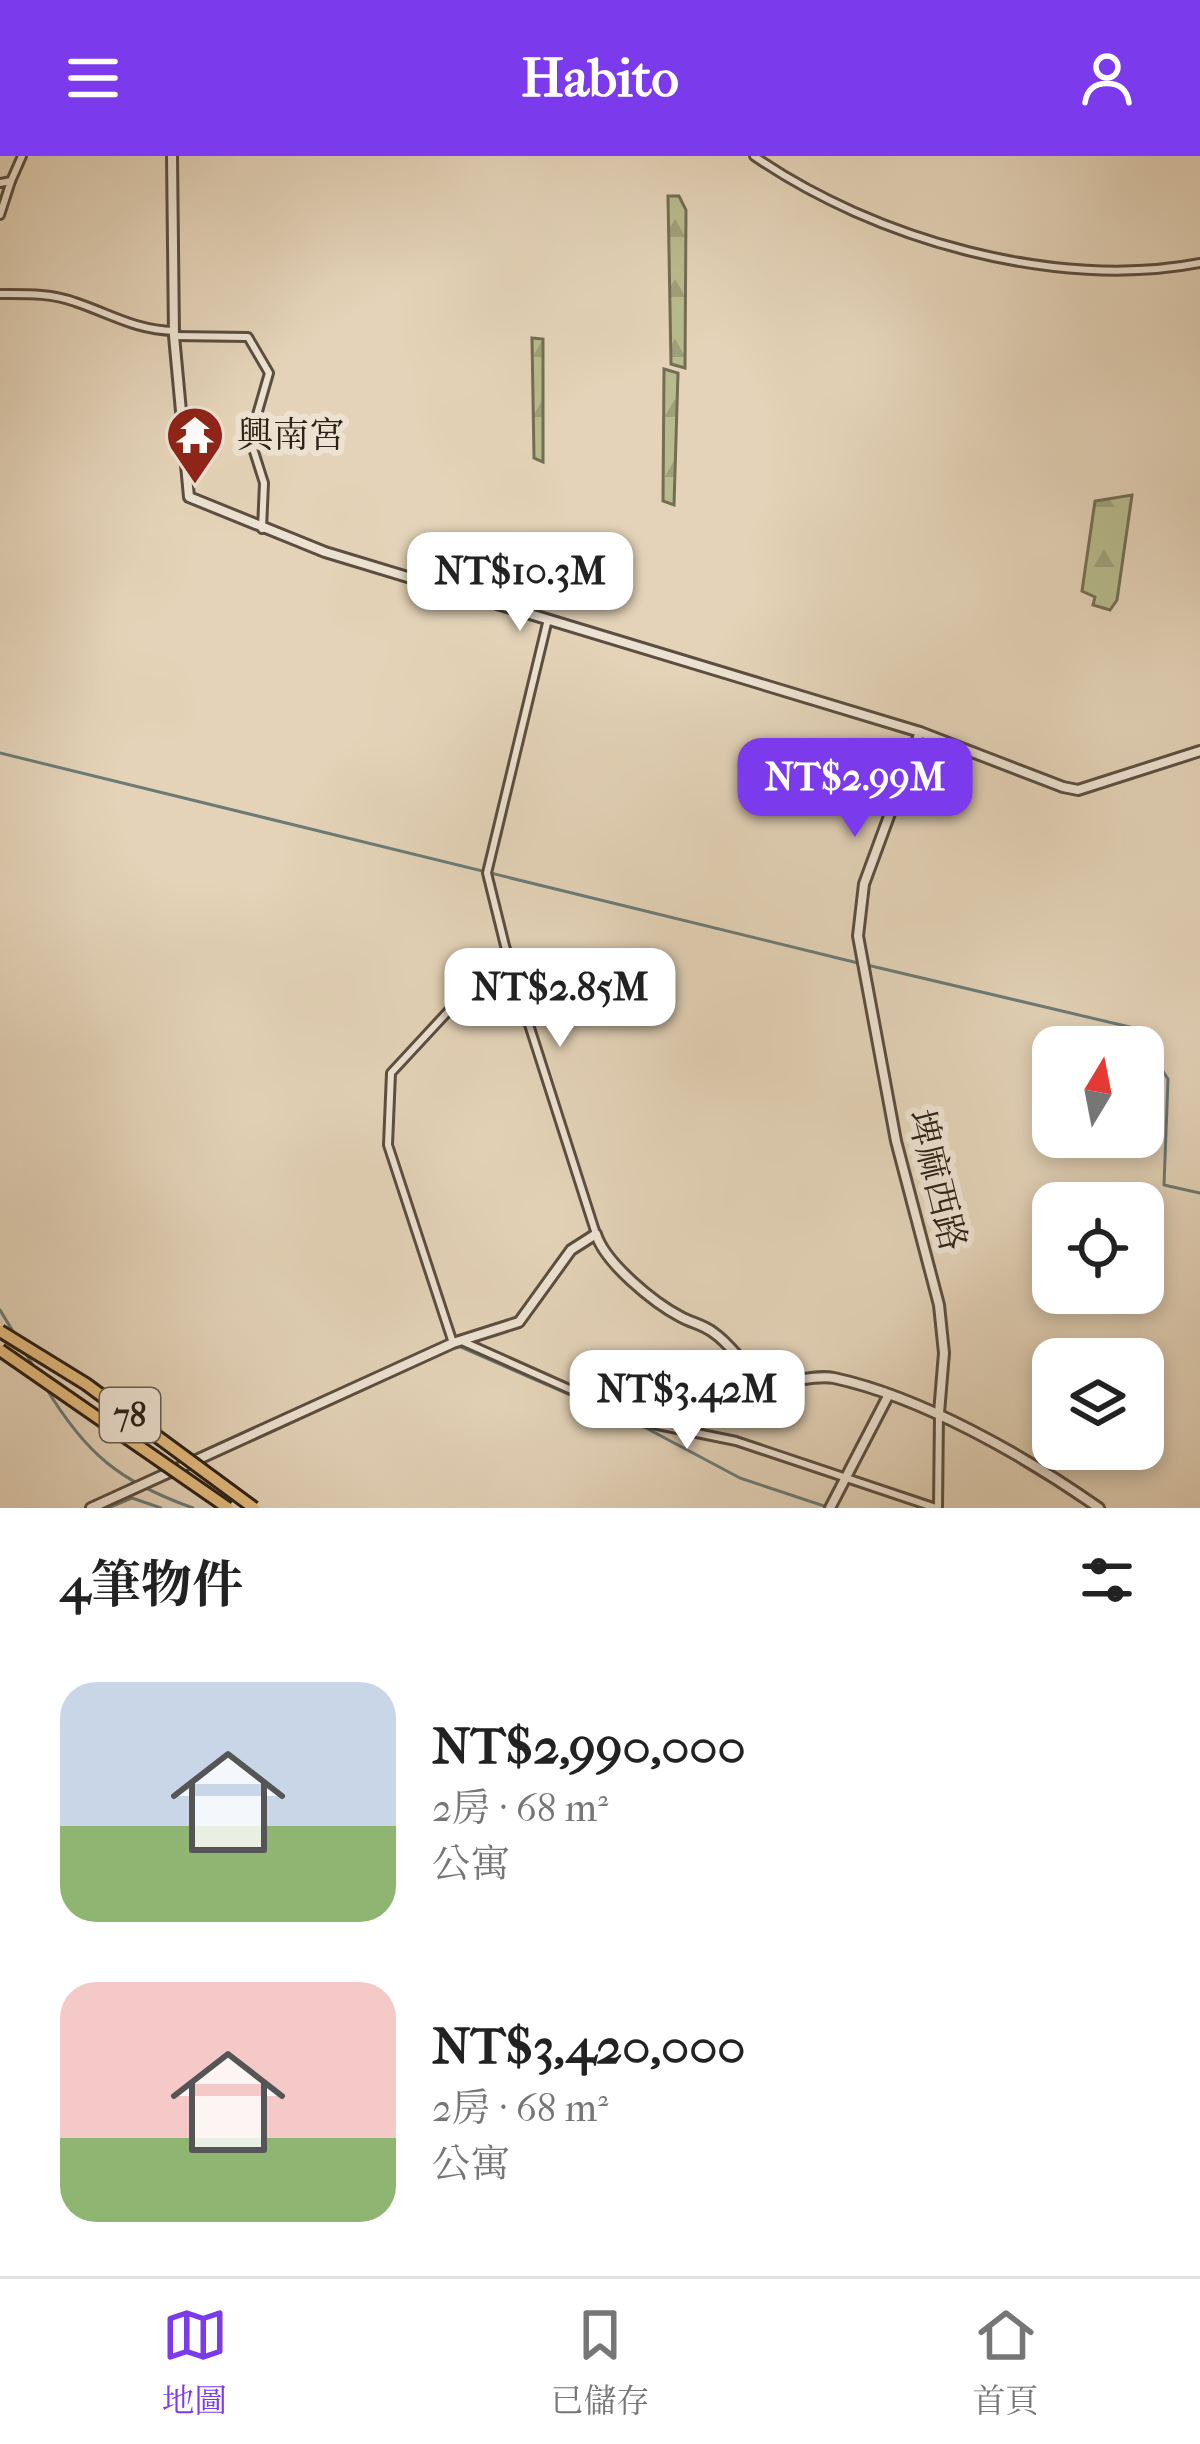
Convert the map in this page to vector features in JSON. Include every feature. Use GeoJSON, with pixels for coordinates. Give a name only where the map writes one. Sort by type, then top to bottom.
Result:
{"type":"FeatureCollection","features":[{"type":"Feature","properties":{"kind":"highway","name":"78"},"geometry":{"type":"LineString","coordinates":[[0,1331],[86,1384],[254,1508]]}},
{"type":"Feature","properties":{"kind":"highway","name":"78"},"geometry":{"type":"LineString","coordinates":[[0,1350],[228,1508]]}},
{"type":"Feature","properties":{"kind":"street"},"geometry":{"type":"LineString","coordinates":[[0,215],[22,156]]}},
{"type":"Feature","properties":{"kind":"street"},"geometry":{"type":"LineString","coordinates":[[754,156],[804,190],[892,229],[939,241],[1075,270],[1142,274],[1200,263]]}},
{"type":"Feature","properties":{"kind":"street"},"geometry":{"type":"LineString","coordinates":[[175,160],[174,334],[186,494],[262,529],[920,732],[1078,790],[1200,751]]}},
{"type":"Feature","properties":{"kind":"street"},"geometry":{"type":"LineString","coordinates":[[0,183],[11,181]]}},
{"type":"Feature","properties":{"kind":"street"},"geometry":{"type":"LineString","coordinates":[[0,294],[41,294],[75,302],[131,328],[248,337],[268,373],[250,439],[265,483],[262,529]]}},
{"type":"Feature","properties":{"kind":"street"},"geometry":{"type":"LineString","coordinates":[[548,620],[487,870],[506,949],[600,1246],[679,1317],[716,1334],[760,1377],[772,1382],[838,1378],[939,1414],[1048,1472],[1099,1508]]}},
{"type":"Feature","properties":{"kind":"street","name":"埤麻西路"},"geometry":{"type":"LineString","coordinates":[[920,732],[864,884],[860,960],[907,1191],[939,1305],[944,1353],[939,1414]]}},
{"type":"Feature","properties":{"kind":"street"},"geometry":{"type":"LineString","coordinates":[[506,949],[391,1073],[388,1145],[457,1342],[643,1422],[736,1441],[937,1508],[939,1414]]}},
{"type":"Feature","properties":{"kind":"street"},"geometry":{"type":"LineString","coordinates":[[91,1508],[457,1342],[519,1322],[571,1250],[596,1234]]}},
{"type":"Feature","properties":{"kind":"street"},"geometry":{"type":"LineString","coordinates":[[830,1508],[887,1398]]}},
{"type":"Feature","properties":{"kind":"green space"},"geometry":{"type":"Polygon","coordinates":[[[668,196],[679,196],[686,210],[685,368],[671,364],[668,196]]]}},
{"type":"Feature","properties":{"kind":"green space"},"geometry":{"type":"Polygon","coordinates":[[[532,338],[543,339],[543,462],[534,458],[532,338]]]}},
{"type":"Feature","properties":{"kind":"green space"},"geometry":{"type":"Polygon","coordinates":[[[664,369],[678,373],[674,505],[663,501],[664,369]]]}},
{"type":"Feature","properties":{"kind":"green space"},"geometry":{"type":"Polygon","coordinates":[[[1132,495],[1117,600],[1110,610],[1093,605],[1095,597],[1082,591],[1095,501],[1132,495]]]}},
{"type":"Feature","properties":{"kind":"waterway"},"geometry":{"type":"LineString","coordinates":[[0,753],[858,963]]}},
{"type":"Feature","properties":{"kind":"waterway"},"geometry":{"type":"LineString","coordinates":[[867,965],[1134,1028],[1168,1079],[1164,1185],[1200,1193]]}},
{"type":"Feature","properties":{"kind":"waterway"},"geometry":{"type":"LineString","coordinates":[[0,1310],[14,1333]]}},
{"type":"Feature","properties":{"kind":"waterway"},"geometry":{"type":"LineString","coordinates":[[458,1346],[646,1428],[740,1478],[827,1507]]}},
{"type":"Feature","properties":{"kind":"waterway"},"geometry":{"type":"LineString","coordinates":[[25,1352],[35,1369]]}},
{"type":"Feature","properties":{"kind":"waterway"},"geometry":{"type":"LineString","coordinates":[[46,1388],[76,1431],[107,1463],[145,1488],[193,1508]]}},
{"type":"Feature","properties":{"kind":"waterway"},"geometry":{"type":"LineString","coordinates":[[108,1508],[132,1498],[161,1508]]}},
{"type":"Feature","properties":{"kind":"place","name":"興南宮"},"geometry":{"type":"Point","coordinates":[195,486]}}]}
